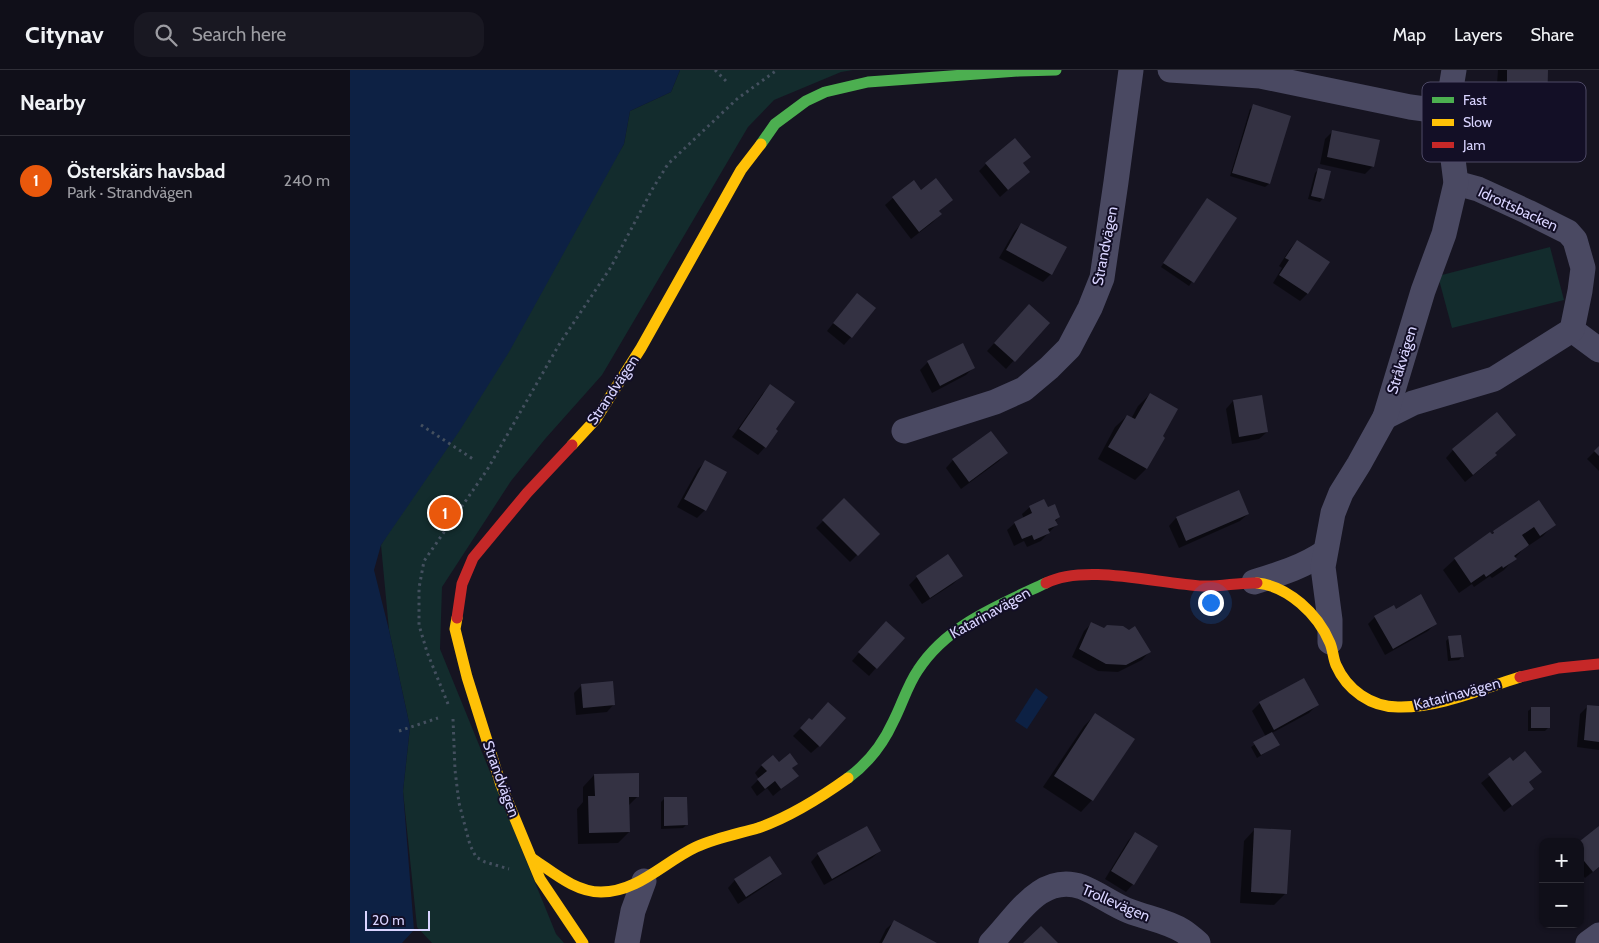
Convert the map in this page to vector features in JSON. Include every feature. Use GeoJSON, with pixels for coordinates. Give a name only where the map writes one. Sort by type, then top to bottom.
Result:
{"type":"FeatureCollection","features":[{"type":"Feature","properties":{"kind":"street","name":"Strandvägen"},"geometry":{"type":"LineString","coordinates":[[583,943],[540,879],[501,785],[468,677],[455,629],[462,584],[473,558],[495,529],[596,419],[641,348],[741,170],[775,124],[806,102],[825,92],[868,82],[1056,70]]}},
{"type":"Feature","properties":{"kind":"street","name":"Strandvägen"},"geometry":{"type":"LineString","coordinates":[[904,431],[995,402],[1024,389],[1069,348],[1090,308],[1102,278],[1131,70]]}},
{"type":"Feature","properties":{"kind":"street"},"geometry":{"type":"LineString","coordinates":[[1170,70],[1260,76],[1422,108]]}},
{"type":"Feature","properties":{"kind":"street","name":"Stråkvägen"},"geometry":{"type":"LineString","coordinates":[[1330,642],[1330,620],[1323,566],[1332,513],[1384,417],[1423,291],[1444,234],[1456,184],[1453,162]]}},
{"type":"Feature","properties":{"kind":"street","name":"Idrottsbacken"},"geometry":{"type":"LineString","coordinates":[[1456,184],[1478,190],[1528,212],[1568,232],[1575,240],[1583,268],[1572,330]]}},
{"type":"Feature","properties":{"kind":"street"},"geometry":{"type":"LineString","coordinates":[[1384,417],[1413,404],[1494,380],[1572,330],[1599,350]]}},
{"type":"Feature","properties":{"kind":"street","name":"Katarinavägen"},"geometry":{"type":"LineString","coordinates":[[533,859],[562,878],[587,890],[603,892],[620,889],[644,881],[679,856],[700,845],[789,815],[841,783],[858,770],[887,736],[912,680],[925,660],[943,639],[997,605],[1061,576],[1083,574],[1201,586],[1254,582],[1294,570],[1312,562],[1325,552]]}},
{"type":"Feature","properties":{"kind":"street","name":"Katarinavägen"},"geometry":{"type":"LineString","coordinates":[[1254,582],[1270,585],[1287,592],[1300,602],[1314,618],[1330,642],[1338,670],[1366,700],[1384,706],[1400,708],[1419,706],[1534,674],[1585,664],[1599,664]]}},
{"type":"Feature","properties":{"kind":"street"},"geometry":{"type":"LineString","coordinates":[[627,943],[633,911],[644,881]]}},
{"type":"Feature","properties":{"kind":"street","name":"Trollevägen"},"geometry":{"type":"LineString","coordinates":[[991,943],[1035,895],[1056,885],[1070,884],[1091,891],[1129,911],[1184,931],[1198,943]]}},
{"type":"Feature","properties":{"kind":"street"},"geometry":{"type":"LineString","coordinates":[[1588,943],[1599,935]]}},
{"type":"Feature","properties":{"kind":"path"},"geometry":{"type":"LineString","coordinates":[[715,70],[727,82]]}},
{"type":"Feature","properties":{"kind":"path"},"geometry":{"type":"LineString","coordinates":[[421,426],[473,459]]}},
{"type":"Feature","properties":{"kind":"path"},"geometry":{"type":"LineString","coordinates":[[399,731],[438,718]]}},
{"type":"Feature","properties":{"kind":"green space"},"geometry":{"type":"Polygon","coordinates":[[[680,70],[853,70],[841,72],[774,100],[748,127],[602,375],[545,439],[511,481],[442,587],[440,649],[556,934],[564,943],[432,943],[417,927],[403,791],[410,727],[389,630],[381,545],[624,144],[630,111],[671,92],[680,70]]]}},
{"type":"Feature","properties":{"kind":"green space"},"geometry":{"type":"Polygon","coordinates":[[[1550,247],[1564,300],[1452,328],[1438,276],[1550,247]]]}},
{"type":"Feature","properties":{"kind":"water"},"geometry":{"type":"Polygon","coordinates":[[[350,70],[680,70],[671,92],[630,111],[624,144],[509,352],[460,430],[381,545],[374,570],[410,727],[403,791],[414,930],[402,943],[350,943],[350,70]]]}},
{"type":"Feature","properties":{"kind":"water"},"geometry":{"type":"Polygon","coordinates":[[[1036,688],[1048,697],[1027,729],[1015,721],[1036,688]]]}},
{"type":"Feature","properties":{"kind":"building"},"geometry":{"type":"Polygon","coordinates":[[[1507,70],[1548,70],[1548,82],[1507,82],[1507,70]]]}},
{"type":"Feature","properties":{"kind":"building"},"geometry":{"type":"Polygon","coordinates":[[[1253,104],[1291,116],[1270,184],[1232,173],[1253,104]]]}},
{"type":"Feature","properties":{"kind":"building"},"geometry":{"type":"Polygon","coordinates":[[[1332,130],[1380,140],[1374,167],[1327,157],[1332,130]]]}},
{"type":"Feature","properties":{"kind":"building"},"geometry":{"type":"Polygon","coordinates":[[[1015,138],[1031,157],[1023,163],[1030,172],[1008,190],[985,163],[1015,138]]]}},
{"type":"Feature","properties":{"kind":"building"},"geometry":{"type":"Polygon","coordinates":[[[1318,168],[1331,171],[1324,199],[1311,196],[1318,168]]]}},
{"type":"Feature","properties":{"kind":"building"},"geometry":{"type":"Polygon","coordinates":[[[936,178],[953,200],[939,211],[942,214],[919,232],[892,197],[914,180],[921,190],[936,178]]]}},
{"type":"Feature","properties":{"kind":"building"},"geometry":{"type":"Polygon","coordinates":[[[1207,198],[1237,218],[1194,283],[1163,263],[1207,198]]]}},
{"type":"Feature","properties":{"kind":"building"},"geometry":{"type":"Polygon","coordinates":[[[1021,223],[1067,247],[1052,275],[1006,250],[1021,223]]]}},
{"type":"Feature","properties":{"kind":"building"},"geometry":{"type":"Polygon","coordinates":[[[1297,240],[1330,262],[1308,294],[1279,275],[1289,260],[1285,258],[1297,240]]]}},
{"type":"Feature","properties":{"kind":"building"},"geometry":{"type":"Polygon","coordinates":[[[857,293],[876,308],[852,338],[833,323],[857,293]]]}},
{"type":"Feature","properties":{"kind":"building"},"geometry":{"type":"Polygon","coordinates":[[[1029,304],[1050,323],[1015,362],[994,343],[1029,304]]]}},
{"type":"Feature","properties":{"kind":"building"},"geometry":{"type":"Polygon","coordinates":[[[963,343],[975,368],[940,386],[927,361],[963,343]]]}},
{"type":"Feature","properties":{"kind":"building"},"geometry":{"type":"Polygon","coordinates":[[[770,384],[795,402],[776,429],[778,431],[766,448],[739,429],[770,384]]]}},
{"type":"Feature","properties":{"kind":"building"},"geometry":{"type":"Polygon","coordinates":[[[1150,393],[1178,409],[1163,436],[1165,438],[1147,469],[1108,447],[1127,415],[1135,419],[1150,393]]]}},
{"type":"Feature","properties":{"kind":"building"},"geometry":{"type":"Polygon","coordinates":[[[1262,395],[1268,432],[1239,437],[1233,400],[1262,395]]]}},
{"type":"Feature","properties":{"kind":"building"},"geometry":{"type":"Polygon","coordinates":[[[1497,412],[1516,435],[1495,453],[1497,455],[1473,475],[1452,449],[1497,412]]]}},
{"type":"Feature","properties":{"kind":"building"},"geometry":{"type":"Polygon","coordinates":[[[991,431],[1008,453],[969,482],[952,459],[991,431]]]}},
{"type":"Feature","properties":{"kind":"building"},"geometry":{"type":"Polygon","coordinates":[[[1599,446],[1599,456],[1594,451],[1599,446]]]}},
{"type":"Feature","properties":{"kind":"building"},"geometry":{"type":"Polygon","coordinates":[[[705,460],[727,472],[706,511],[684,499],[705,460]]]}},
{"type":"Feature","properties":{"kind":"building"},"geometry":{"type":"Polygon","coordinates":[[[1239,490],[1249,514],[1186,541],[1176,517],[1239,490]]]}},
{"type":"Feature","properties":{"kind":"building"},"geometry":{"type":"Polygon","coordinates":[[[844,498],[880,534],[858,556],[822,520],[844,498]]]}},
{"type":"Feature","properties":{"kind":"building"},"geometry":{"type":"Polygon","coordinates":[[[1044,499],[1048,507],[1055,504],[1060,517],[1055,520],[1058,525],[1048,529],[1050,533],[1034,540],[1032,535],[1022,539],[1014,522],[1032,513],[1029,506],[1044,499]]]}},
{"type":"Feature","properties":{"kind":"building"},"geometry":{"type":"Polygon","coordinates":[[[1539,500],[1556,525],[1540,536],[1534,527],[1522,535],[1529,545],[1514,556],[1517,559],[1486,577],[1484,574],[1471,583],[1454,558],[1490,532],[1494,533],[1493,531],[1539,500]]]}},
{"type":"Feature","properties":{"kind":"building"},"geometry":{"type":"Polygon","coordinates":[[[948,554],[963,576],[930,598],[916,576],[948,554]]]}},
{"type":"Feature","properties":{"kind":"building"},"geometry":{"type":"Polygon","coordinates":[[[1421,594],[1437,624],[1393,649],[1374,616],[1394,605],[1396,609],[1421,594]]]}},
{"type":"Feature","properties":{"kind":"building"},"geometry":{"type":"Polygon","coordinates":[[[886,621],[905,638],[877,669],[858,652],[886,621]]]}},
{"type":"Feature","properties":{"kind":"building"},"geometry":{"type":"Polygon","coordinates":[[[1091,622],[1104,628],[1107,625],[1123,626],[1129,630],[1135,626],[1151,652],[1126,665],[1106,664],[1079,649],[1091,622]]]}},
{"type":"Feature","properties":{"kind":"building"},"geometry":{"type":"Polygon","coordinates":[[[1461,635],[1464,657],[1451,658],[1448,636],[1461,635]]]}},
{"type":"Feature","properties":{"kind":"building"},"geometry":{"type":"Polygon","coordinates":[[[1304,678],[1319,705],[1274,730],[1259,702],[1304,678]]]}},
{"type":"Feature","properties":{"kind":"building"},"geometry":{"type":"Polygon","coordinates":[[[613,681],[615,705],[583,708],[581,684],[613,681]]]}},
{"type":"Feature","properties":{"kind":"building"},"geometry":{"type":"Polygon","coordinates":[[[828,702],[846,718],[820,747],[800,728],[809,718],[812,720],[828,702]]]}},
{"type":"Feature","properties":{"kind":"building"},"geometry":{"type":"Polygon","coordinates":[[[1587,705],[1599,706],[1599,742],[1584,740],[1587,705]]]}},
{"type":"Feature","properties":{"kind":"building"},"geometry":{"type":"Polygon","coordinates":[[[1531,707],[1550,707],[1550,728],[1531,728],[1531,707]]]}},
{"type":"Feature","properties":{"kind":"building"},"geometry":{"type":"Polygon","coordinates":[[[1095,713],[1135,739],[1093,801],[1054,776],[1095,713]]]}},
{"type":"Feature","properties":{"kind":"building"},"geometry":{"type":"Polygon","coordinates":[[[1272,732],[1280,745],[1261,755],[1253,742],[1272,732]]]}},
{"type":"Feature","properties":{"kind":"building"},"geometry":{"type":"Polygon","coordinates":[[[1525,751],[1542,772],[1529,782],[1534,789],[1512,806],[1488,774],[1510,757],[1513,761],[1525,751]]]}},
{"type":"Feature","properties":{"kind":"building"},"geometry":{"type":"Polygon","coordinates":[[[790,753],[798,764],[792,768],[799,776],[781,789],[775,781],[765,789],[757,779],[767,771],[761,765],[773,755],[779,762],[790,753]]]}},
{"type":"Feature","properties":{"kind":"building"},"geometry":{"type":"Polygon","coordinates":[[[639,773],[639,797],[629,797],[630,832],[589,833],[588,796],[595,796],[594,774],[639,773]]]}},
{"type":"Feature","properties":{"kind":"building"},"geometry":{"type":"Polygon","coordinates":[[[664,797],[687,797],[688,825],[664,826],[664,797]]]}},
{"type":"Feature","properties":{"kind":"building"},"geometry":{"type":"Polygon","coordinates":[[[867,826],[881,851],[832,879],[817,853],[867,826]]]}},
{"type":"Feature","properties":{"kind":"building"},"geometry":{"type":"Polygon","coordinates":[[[1599,826],[1599,867],[1593,872],[1584,861],[1584,838],[1599,826]]]}},
{"type":"Feature","properties":{"kind":"building"},"geometry":{"type":"Polygon","coordinates":[[[1254,828],[1291,830],[1287,894],[1251,892],[1254,828]]]}},
{"type":"Feature","properties":{"kind":"building"},"geometry":{"type":"Polygon","coordinates":[[[1135,832],[1158,846],[1134,885],[1111,871],[1135,832]]]}},
{"type":"Feature","properties":{"kind":"building"},"geometry":{"type":"Polygon","coordinates":[[[770,856],[782,874],[746,897],[734,879],[770,856]]]}},
{"type":"Feature","properties":{"kind":"building"},"geometry":{"type":"Polygon","coordinates":[[[894,920],[937,943],[882,943],[894,920]]]}},
{"type":"Feature","properties":{"kind":"building"},"geometry":{"type":"Polygon","coordinates":[[[1041,926],[1058,943],[1023,943],[1041,926]]]}},
{"type":"Feature","properties":{"kind":"traffic: fast"},"geometry":{"type":"LineString","coordinates":[[761,144],[775,124],[806,101],[825,92],[868,82],[1056,70]]}},
{"type":"Feature","properties":{"kind":"traffic: fast"},"geometry":{"type":"LineString","coordinates":[[848,778],[868,760],[879,746],[889,730],[914,676],[930,654],[959,628],[975,618],[1046,583]]}},
{"type":"Feature","properties":{"kind":"traffic: slow"},"geometry":{"type":"LineString","coordinates":[[572,445],[596,419],[641,348],[741,170],[761,144]]}},
{"type":"Feature","properties":{"kind":"traffic: slow"},"geometry":{"type":"LineString","coordinates":[[1257,583],[1269,585],[1301,603],[1325,632],[1336,665],[1347,682],[1361,695],[1378,704],[1398,707],[1445,701],[1520,677]]}},
{"type":"Feature","properties":{"kind":"traffic: slow"},"geometry":{"type":"LineString","coordinates":[[457,618],[455,629],[467,677],[501,785],[540,879],[583,943]]}},
{"type":"Feature","properties":{"kind":"traffic: slow"},"geometry":{"type":"LineString","coordinates":[[533,859],[582,889],[601,892],[614,891],[639,882],[696,847],[758,828],[793,813],[848,778]]}},
{"type":"Feature","properties":{"kind":"traffic: jam"},"geometry":{"type":"LineString","coordinates":[[457,618],[462,584],[473,558],[527,493],[572,445]]}},
{"type":"Feature","properties":{"kind":"traffic: jam"},"geometry":{"type":"LineString","coordinates":[[1046,583],[1062,577],[1081,575],[1123,576],[1203,586],[1257,583]]}},
{"type":"Feature","properties":{"kind":"traffic: jam"},"geometry":{"type":"LineString","coordinates":[[1520,677],[1559,668],[1599,664]]}},
{"type":"Feature","properties":{"kind":"place","name":"Österskärs havsbad"},"geometry":{"type":"Point","coordinates":[445,513]}}]}
